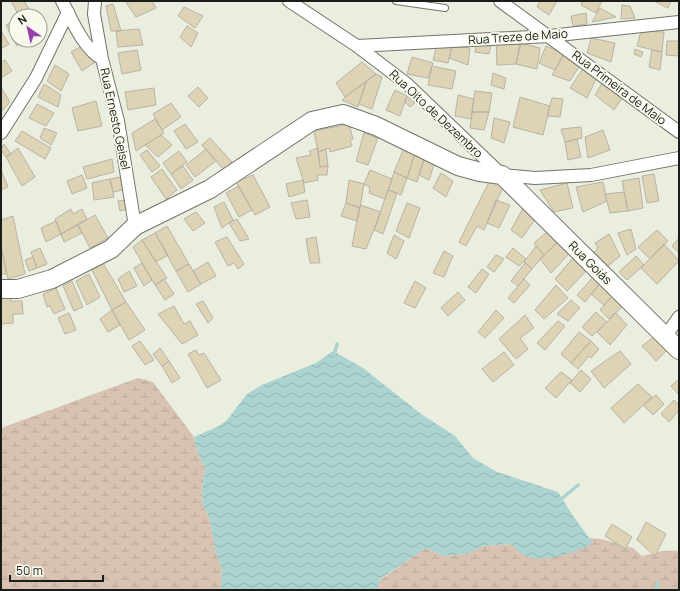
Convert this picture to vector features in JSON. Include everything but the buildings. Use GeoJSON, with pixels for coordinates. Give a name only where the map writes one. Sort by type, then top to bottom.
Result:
{"type":"FeatureCollection","features":[{"type":"Feature","properties":{"kind":"street","name":"Rua Ernesto Geisel"},"geometry":{"type":"LineString","coordinates":[[62,1],[88,46],[95,55],[102,59],[118,120],[135,226]]}},
{"type":"Feature","properties":{"kind":"street"},"geometry":{"type":"LineString","coordinates":[[95,1],[94,14],[102,59]]}},
{"type":"Feature","properties":{"kind":"street","name":"Rua Oito de Dezembro"},"geometry":{"type":"LineString","coordinates":[[289,1],[357,46],[407,84],[502,175]]}},
{"type":"Feature","properties":{"kind":"street","name":"Rua Primeira de Maio"},"geometry":{"type":"LineString","coordinates":[[500,1],[679,132]]}},
{"type":"Feature","properties":{"kind":"street"},"geometry":{"type":"LineString","coordinates":[[1,133],[36,78],[68,12]]}},
{"type":"Feature","properties":{"kind":"street","name":"Rua Treze de Maio"},"geometry":{"type":"LineString","coordinates":[[357,46],[549,36],[679,22]]}},
{"type":"Feature","properties":{"kind":"street"},"geometry":{"type":"LineString","coordinates":[[1,289],[18,289],[52,279],[111,249],[135,226],[210,189],[312,121],[343,114],[376,126],[458,166],[480,172],[502,175],[535,178],[591,176],[679,158]]}},
{"type":"Feature","properties":{"kind":"street","name":"Rua Goiás"},"geometry":{"type":"LineString","coordinates":[[502,175],[679,350]]}},
{"type":"Feature","properties":{"kind":"street"},"geometry":{"type":"LineString","coordinates":[[665,337],[679,317]]}},
{"type":"Feature","properties":{"kind":"lane"},"geometry":{"type":"LineString","coordinates":[[396,1],[445,8]]}},
{"type":"Feature","properties":{"kind":"green space"},"geometry":{"type":"Polygon","coordinates":[[[138,378],[153,382],[194,437],[197,451],[205,469],[202,490],[203,505],[209,517],[216,553],[222,569],[221,590],[1,590],[1,428],[138,378]]]}},
{"type":"Feature","properties":{"kind":"green space"},"geometry":{"type":"Polygon","coordinates":[[[588,538],[601,539],[633,548],[642,556],[665,551],[679,551],[679,590],[377,590],[380,580],[426,548],[444,556],[467,554],[483,546],[512,544],[524,555],[593,543],[588,538]]]}},
{"type":"Feature","properties":{"kind":"water"},"geometry":{"type":"Polygon","coordinates":[[[333,351],[363,368],[421,414],[455,436],[473,458],[497,472],[558,492],[573,516],[593,543],[586,547],[559,556],[539,559],[530,558],[523,555],[511,544],[483,546],[467,554],[444,556],[426,548],[380,579],[377,590],[221,590],[222,569],[216,553],[209,517],[203,505],[202,490],[205,469],[197,451],[194,437],[219,426],[227,420],[247,394],[262,385],[316,363],[333,351]]]}},
{"type":"Feature","properties":{"kind":"waterway"},"geometry":{"type":"LineString","coordinates":[[334,355],[337,344]]}},
{"type":"Feature","properties":{"kind":"waterway"},"geometry":{"type":"LineString","coordinates":[[559,501],[578,485]]}},
{"type":"Feature","properties":{"kind":"waterway"},"geometry":{"type":"LineString","coordinates":[[657,590],[656,587],[658,583]]}}]}
